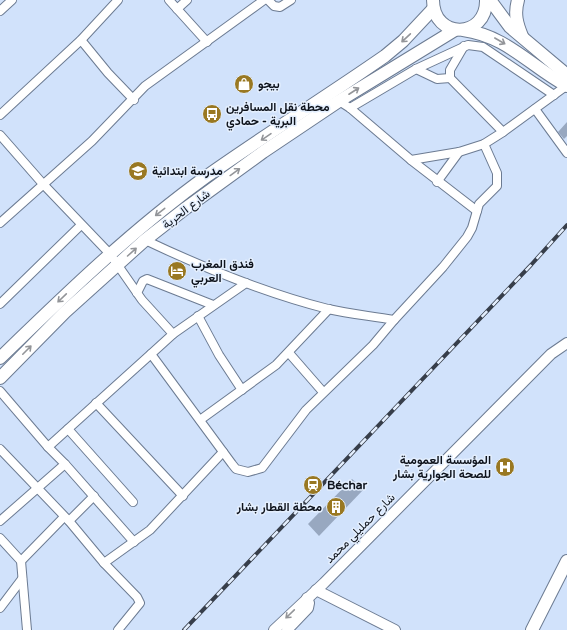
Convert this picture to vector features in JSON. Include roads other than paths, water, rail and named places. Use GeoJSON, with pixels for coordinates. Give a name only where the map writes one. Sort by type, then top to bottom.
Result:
{"type":"FeatureCollection","features":[{"type":"Feature","properties":{"kind":"main road"},"geometry":{"type":"LineString","coordinates":[[518,0],[516,14],[517,25],[525,41]]}},
{"type":"Feature","properties":{"kind":"main road"},"geometry":{"type":"LineString","coordinates":[[493,1],[510,27],[567,83]]}},
{"type":"Feature","properties":{"kind":"main road","name":"شارع الحرية"},"geometry":{"type":"LineString","coordinates":[[0,378],[65,312],[145,240],[264,152],[339,101],[459,30],[476,24],[493,1]]}},
{"type":"Feature","properties":{"kind":"main road"},"geometry":{"type":"LineString","coordinates":[[432,2],[441,23],[459,30],[480,32],[502,42],[567,83]]}},
{"type":"Feature","properties":{"kind":"main road","name":"شارع الحرية"},"geometry":{"type":"LineString","coordinates":[[0,358],[76,284],[110,254],[207,176],[385,56],[414,30],[432,2]]}},
{"type":"Feature","properties":{"kind":"main road"},"geometry":{"type":"LineString","coordinates":[[532,630],[567,560]]}},
{"type":"Feature","properties":{"kind":"street"},"geometry":{"type":"LineString","coordinates":[[0,11],[12,0]]}},
{"type":"Feature","properties":{"kind":"street"},"geometry":{"type":"LineString","coordinates":[[0,114],[81,40],[118,0]]}},
{"type":"Feature","properties":{"kind":"street"},"geometry":{"type":"LineString","coordinates":[[169,0],[207,42]]}},
{"type":"Feature","properties":{"kind":"street"},"geometry":{"type":"LineString","coordinates":[[177,9],[187,0]]}},
{"type":"Feature","properties":{"kind":"street"},"geometry":{"type":"LineString","coordinates":[[0,223],[92,141],[134,100],[140,91],[154,79],[264,0]]}},
{"type":"Feature","properties":{"kind":"street"},"geometry":{"type":"LineString","coordinates":[[268,0],[274,6],[280,7],[291,0]]}},
{"type":"Feature","properties":{"kind":"street"},"geometry":{"type":"LineString","coordinates":[[81,40],[108,73],[134,100]]}},
{"type":"Feature","properties":{"kind":"street"},"geometry":{"type":"LineString","coordinates":[[350,108],[416,69],[464,46],[474,45],[483,47],[554,95]]}},
{"type":"Feature","properties":{"kind":"street"},"geometry":{"type":"LineString","coordinates":[[464,46],[450,70],[450,78],[503,132]]}},
{"type":"Feature","properties":{"kind":"street"},"geometry":{"type":"LineString","coordinates":[[416,69],[437,79],[450,78]]}},
{"type":"Feature","properties":{"kind":"street"},"geometry":{"type":"LineString","coordinates":[[411,160],[459,152],[484,144],[535,109],[567,83]]}},
{"type":"Feature","properties":{"kind":"street"},"geometry":{"type":"LineString","coordinates":[[339,101],[350,108],[437,182],[477,211]]}},
{"type":"Feature","properties":{"kind":"street"},"geometry":{"type":"LineString","coordinates":[[535,109],[567,153]]}},
{"type":"Feature","properties":{"kind":"street"},"geometry":{"type":"LineString","coordinates":[[0,135],[43,184],[110,254],[137,294],[173,334]]}},
{"type":"Feature","properties":{"kind":"street"},"geometry":{"type":"LineString","coordinates":[[151,354],[236,469],[242,471],[255,471],[262,468],[306,410],[373,345],[444,266],[467,237],[472,228],[479,204],[497,186],[498,181],[497,173],[484,144]]}},
{"type":"Feature","properties":{"kind":"street"},"geometry":{"type":"LineString","coordinates":[[437,182],[459,152]]}},
{"type":"Feature","properties":{"kind":"street"},"geometry":{"type":"LineString","coordinates":[[0,304],[81,225]]}},
{"type":"Feature","properties":{"kind":"street"},"geometry":{"type":"LineString","coordinates":[[145,240],[246,283],[329,309],[394,320]]}},
{"type":"Feature","properties":{"kind":"street"},"geometry":{"type":"LineString","coordinates":[[137,294],[143,281],[147,279],[213,305]]}},
{"type":"Feature","properties":{"kind":"street"},"geometry":{"type":"LineString","coordinates":[[48,446],[173,334],[246,283]]}},
{"type":"Feature","properties":{"kind":"street"},"geometry":{"type":"LineString","coordinates":[[200,420],[242,390],[289,353],[329,309]]}},
{"type":"Feature","properties":{"kind":"street"},"geometry":{"type":"LineString","coordinates":[[198,316],[219,355],[242,390]]}},
{"type":"Feature","properties":{"kind":"street","name":"شارع حمليلي محمد"},"geometry":{"type":"LineString","coordinates":[[274,630],[316,590],[551,354],[567,343]]}},
{"type":"Feature","properties":{"kind":"street"},"geometry":{"type":"LineString","coordinates":[[289,353],[323,392]]}},
{"type":"Feature","properties":{"kind":"street"},"geometry":{"type":"LineString","coordinates":[[0,391],[134,542]]}},
{"type":"Feature","properties":{"kind":"street"},"geometry":{"type":"LineString","coordinates":[[96,403],[183,496]]}},
{"type":"Feature","properties":{"kind":"street"},"geometry":{"type":"LineString","coordinates":[[68,429],[133,502]]}},
{"type":"Feature","properties":{"kind":"street"},"geometry":{"type":"LineString","coordinates":[[0,448],[67,519],[104,563],[137,597],[140,602],[118,630]]}},
{"type":"Feature","properties":{"kind":"street"},"geometry":{"type":"LineString","coordinates":[[104,563],[150,530],[223,452]]}},
{"type":"Feature","properties":{"kind":"street"},"geometry":{"type":"LineString","coordinates":[[0,521],[65,464]]}},
{"type":"Feature","properties":{"kind":"street"},"geometry":{"type":"LineString","coordinates":[[21,561],[94,496]]}},
{"type":"Feature","properties":{"kind":"street"},"geometry":{"type":"LineString","coordinates":[[0,538],[21,561],[27,630]]}},
{"type":"Feature","properties":{"kind":"street"},"geometry":{"type":"LineString","coordinates":[[0,608],[22,579]]}},
{"type":"Feature","properties":{"kind":"street"},"geometry":{"type":"LineString","coordinates":[[316,590],[394,630]]}},
{"type":"Feature","properties":{"kind":"street"},"geometry":{"type":"LineString","coordinates":[[286,630],[308,608],[309,603],[307,598]]}},
{"type":"Feature","properties":{"kind":"railway"},"geometry":{"type":"LineString","coordinates":[[184,630],[531,265],[567,225]]}},
{"type":"Feature","properties":{"kind":"place","name":"بيجو"},"geometry":{"type":"Point","coordinates":[244,84]}},
{"type":"Feature","properties":{"kind":"place","name":"محطة نقل المسافرين البرية - حمادي"},"geometry":{"type":"Point","coordinates":[212,114]}},
{"type":"Feature","properties":{"kind":"place","name":"مدرسة ابتدائية"},"geometry":{"type":"Point","coordinates":[138,171]}},
{"type":"Feature","properties":{"kind":"place","name":"فندق المغرب العربي"},"geometry":{"type":"Point","coordinates":[177,271]}},
{"type":"Feature","properties":{"kind":"place","name":"المؤسسة العمومية للصحة الجوارية بشار"},"geometry":{"type":"Point","coordinates":[505,467]}},
{"type":"Feature","properties":{"kind":"place","name":"Béchar"},"geometry":{"type":"Point","coordinates":[313,485]}},
{"type":"Feature","properties":{"kind":"place","name":"محطة القطار بشار"},"geometry":{"type":"Point","coordinates":[336,507]}}]}
